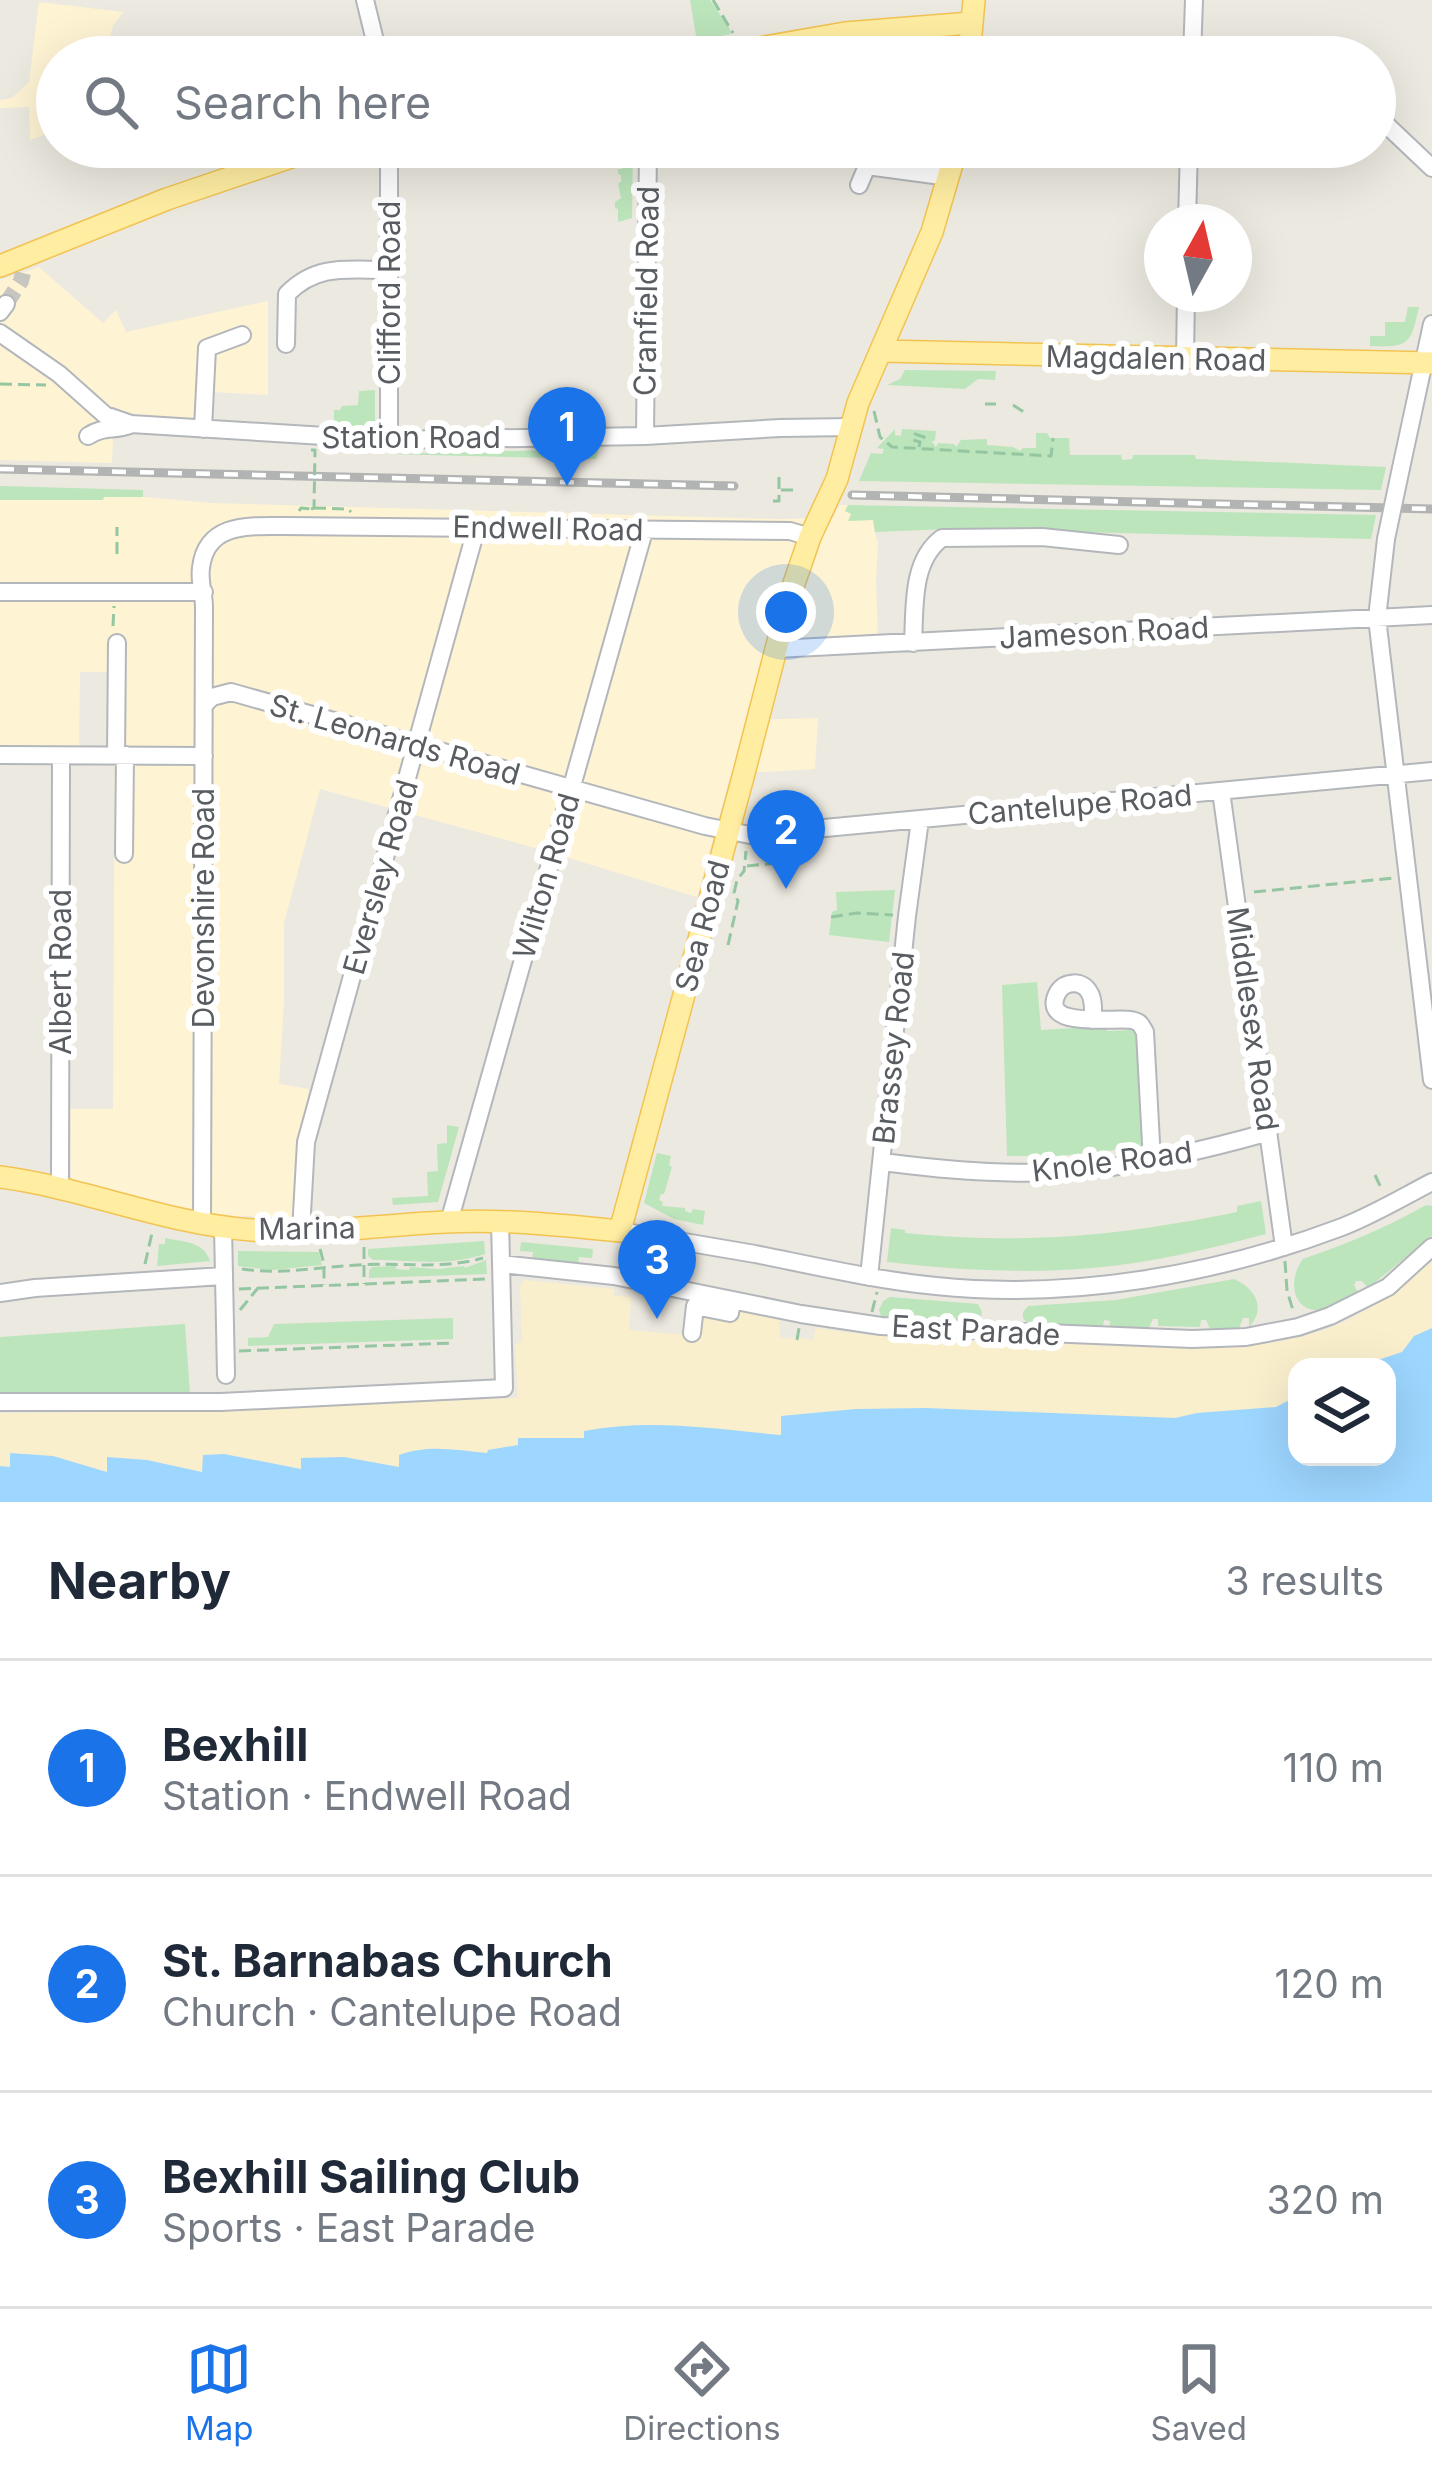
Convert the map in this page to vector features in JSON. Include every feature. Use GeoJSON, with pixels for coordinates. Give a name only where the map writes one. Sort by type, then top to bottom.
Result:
{"type":"FeatureCollection","features":[{"type":"Feature","properties":{"kind":"main road"},"geometry":{"type":"LineString","coordinates":[[827,36],[972,11]]}},
{"type":"Feature","properties":{"kind":"main road"},"geometry":{"type":"LineString","coordinates":[[9,265],[255,168]]}},
{"type":"Feature","properties":{"kind":"main road","name":"Sea Road"},"geometry":{"type":"LineString","coordinates":[[620,1231],[739,834],[790,595],[837,479],[858,404],[932,232],[951,168]]}},
{"type":"Feature","properties":{"kind":"main road","name":"Magdalen Road"},"geometry":{"type":"LineString","coordinates":[[881,351],[1427,363]]}},
{"type":"Feature","properties":{"kind":"main road","name":"Marina"},"geometry":{"type":"LineString","coordinates":[[0,1177],[213,1226],[308,1230],[500,1221],[620,1231]]}},
{"type":"Feature","properties":{"kind":"street"},"geometry":{"type":"LineString","coordinates":[[365,0],[374,36]]}},
{"type":"Feature","properties":{"kind":"street"},"geometry":{"type":"LineString","coordinates":[[1193,36],[1194,0]]}},
{"type":"Feature","properties":{"kind":"street"},"geometry":{"type":"LineString","coordinates":[[1396,129],[1432,168]]}},
{"type":"Feature","properties":{"kind":"street","name":"Clifford Road"},"geometry":{"type":"LineString","coordinates":[[389,168],[389,440]]}},
{"type":"Feature","properties":{"kind":"street","name":"Cranfield Road"},"geometry":{"type":"LineString","coordinates":[[645,436],[648,168]]}},
{"type":"Feature","properties":{"kind":"street"},"geometry":{"type":"LineString","coordinates":[[859,185],[862,168]]}},
{"type":"Feature","properties":{"kind":"street"},"geometry":{"type":"LineString","coordinates":[[903,168],[949,177]]}},
{"type":"Feature","properties":{"kind":"street"},"geometry":{"type":"LineString","coordinates":[[1187,204],[1188,168]]}},
{"type":"Feature","properties":{"kind":"street"},"geometry":{"type":"LineString","coordinates":[[286,344],[287,294],[297,284],[323,270],[389,270]]}},
{"type":"Feature","properties":{"kind":"street"},"geometry":{"type":"LineString","coordinates":[[1185,358],[1186,312]]}},
{"type":"Feature","properties":{"kind":"street"},"geometry":{"type":"LineString","coordinates":[[1432,324],[1386,539],[1376,618],[1432,1080]]}},
{"type":"Feature","properties":{"kind":"street","name":"Station Road"},"geometry":{"type":"LineString","coordinates":[[0,333],[106,415],[131,424],[389,440],[852,427]]}},
{"type":"Feature","properties":{"kind":"street"},"geometry":{"type":"LineString","coordinates":[[203,429],[207,348],[242,334]]}},
{"type":"Feature","properties":{"kind":"street"},"geometry":{"type":"LineString","coordinates":[[63,406],[69,399],[65,379]]}},
{"type":"Feature","properties":{"kind":"street"},"geometry":{"type":"LineString","coordinates":[[88,436],[98,429],[117,430],[131,424]]}},
{"type":"Feature","properties":{"kind":"street","name":"Eversley Road"},"geometry":{"type":"LineString","coordinates":[[308,1230],[306,1142],[477,526]]}},
{"type":"Feature","properties":{"kind":"street","name":"Endwell Road"},"geometry":{"type":"LineString","coordinates":[[204,592],[203,555],[216,537],[237,527],[790,531],[810,537]]}},
{"type":"Feature","properties":{"kind":"street","name":"Wilton Road"},"geometry":{"type":"LineString","coordinates":[[449,1222],[644,531]]}},
{"type":"Feature","properties":{"kind":"street"},"geometry":{"type":"LineString","coordinates":[[913,643],[923,560],[942,538],[1042,537],[1119,545]]}},
{"type":"Feature","properties":{"kind":"street"},"geometry":{"type":"LineString","coordinates":[[0,592],[204,592]]}},
{"type":"Feature","properties":{"kind":"street","name":"Devonshire Road"},"geometry":{"type":"LineString","coordinates":[[204,592],[213,1226],[231,1272],[226,1375]]}},
{"type":"Feature","properties":{"kind":"street","name":"Jameson Road"},"geometry":{"type":"LineString","coordinates":[[776,650],[1432,615]]}},
{"type":"Feature","properties":{"kind":"street"},"geometry":{"type":"LineString","coordinates":[[117,643],[124,854]]}},
{"type":"Feature","properties":{"kind":"street","name":"St. Leonards Road"},"geometry":{"type":"LineString","coordinates":[[204,705],[212,697],[231,692],[739,834]]}},
{"type":"Feature","properties":{"kind":"street"},"geometry":{"type":"LineString","coordinates":[[0,755],[204,756]]}},
{"type":"Feature","properties":{"kind":"street","name":"Albert Road"},"geometry":{"type":"LineString","coordinates":[[60,1188],[61,755]]}},
{"type":"Feature","properties":{"kind":"street","name":"Cantelupe Road"},"geometry":{"type":"LineString","coordinates":[[739,834],[790,833],[1432,771]]}},
{"type":"Feature","properties":{"kind":"street","name":"Middlesex Road"},"geometry":{"type":"LineString","coordinates":[[1221,791],[1284,1247]]}},
{"type":"Feature","properties":{"kind":"street","name":"Brassey Road"},"geometry":{"type":"LineString","coordinates":[[875,1277],[882,1162],[920,820]]}},
{"type":"Feature","properties":{"kind":"street"},"geometry":{"type":"LineString","coordinates":[[1093,1020],[1132,1020],[1145,1032],[1152,1161]]}},
{"type":"Feature","properties":{"kind":"street","name":"Knole Road"},"geometry":{"type":"LineString","coordinates":[[882,1162],[935,1169],[1094,1169],[1152,1161],[1269,1132]]}},
{"type":"Feature","properties":{"kind":"street"},"geometry":{"type":"LineString","coordinates":[[620,1231],[940,1286],[1057,1288],[1143,1280],[1284,1247],[1346,1225],[1432,1182]]}},
{"type":"Feature","properties":{"kind":"street"},"geometry":{"type":"LineString","coordinates":[[0,1402],[228,1402],[504,1388],[500,1221]]}},
{"type":"Feature","properties":{"kind":"street","name":"East Parade"},"geometry":{"type":"LineString","coordinates":[[501,1264],[614,1276],[869,1325],[1192,1339],[1246,1337],[1330,1316],[1388,1287],[1432,1247]]}},
{"type":"Feature","properties":{"kind":"street"},"geometry":{"type":"LineString","coordinates":[[0,1293],[231,1272]]}},
{"type":"Feature","properties":{"kind":"street"},"geometry":{"type":"LineString","coordinates":[[692,1333],[695,1306],[730,1313],[732,1300]]}},
{"type":"Feature","properties":{"kind":"path"},"geometry":{"type":"LineString","coordinates":[[713,0],[731,26],[732,36]]}},
{"type":"Feature","properties":{"kind":"path"},"geometry":{"type":"LineString","coordinates":[[0,384],[51,386],[65,379]]}},
{"type":"Feature","properties":{"kind":"path"},"geometry":{"type":"LineString","coordinates":[[985,404],[996,404]]}},
{"type":"Feature","properties":{"kind":"path"},"geometry":{"type":"LineString","coordinates":[[1013,405],[1024,412]]}},
{"type":"Feature","properties":{"kind":"path"},"geometry":{"type":"LineString","coordinates":[[873,446],[880,437],[892,447],[1052,455],[1052,438]]}},
{"type":"Feature","properties":{"kind":"path"},"geometry":{"type":"LineString","coordinates":[[311,450],[315,450],[314,508]]}},
{"type":"Feature","properties":{"kind":"path"},"geometry":{"type":"LineString","coordinates":[[773,501],[778,501],[779,490],[779,477],[774,476]]}},
{"type":"Feature","properties":{"kind":"path"},"geometry":{"type":"LineString","coordinates":[[779,490],[797,490]]}},
{"type":"Feature","properties":{"kind":"path"},"geometry":{"type":"LineString","coordinates":[[301,508],[348,509]]}},
{"type":"Feature","properties":{"kind":"path"},"geometry":{"type":"LineString","coordinates":[[117,526],[117,554]]}},
{"type":"Feature","properties":{"kind":"path"},"geometry":{"type":"LineString","coordinates":[[114,592],[117,643]]}},
{"type":"Feature","properties":{"kind":"path"},"geometry":{"type":"LineString","coordinates":[[745,866],[787,862],[790,833]]}},
{"type":"Feature","properties":{"kind":"path"},"geometry":{"type":"LineString","coordinates":[[728,946],[738,901],[734,892],[745,866],[739,834]]}},
{"type":"Feature","properties":{"kind":"path"},"geometry":{"type":"LineString","coordinates":[[1235,894],[1381,879]]}},
{"type":"Feature","properties":{"kind":"path"},"geometry":{"type":"LineString","coordinates":[[831,917],[857,913],[907,916]]}},
{"type":"Feature","properties":{"kind":"path"},"geometry":{"type":"LineString","coordinates":[[142,1281],[157,1214]]}},
{"type":"Feature","properties":{"kind":"path"},"geometry":{"type":"LineString","coordinates":[[364,1227],[364,1284]]}},
{"type":"Feature","properties":{"kind":"path"},"geometry":{"type":"LineString","coordinates":[[308,1230],[324,1269],[324,1286]]}},
{"type":"Feature","properties":{"kind":"path"},"geometry":{"type":"LineString","coordinates":[[1284,1247],[1287,1291],[1298,1327]]}},
{"type":"Feature","properties":{"kind":"path"},"geometry":{"type":"LineString","coordinates":[[231,1272],[399,1263],[438,1267],[482,1258]]}},
{"type":"Feature","properties":{"kind":"path"},"geometry":{"type":"LineString","coordinates":[[869,1325],[875,1277]]}},
{"type":"Feature","properties":{"kind":"path"},"geometry":{"type":"LineString","coordinates":[[240,1289],[485,1279]]}},
{"type":"Feature","properties":{"kind":"path"},"geometry":{"type":"LineString","coordinates":[[226,1351],[454,1343]]}},
{"type":"Feature","properties":{"kind":"shaded area"},"geometry":{"type":"Polygon","coordinates":[[[39,2],[123,12],[110,36],[36,36],[36,138],[30,140],[29,107],[0,108],[0,100],[12,98],[29,82],[39,2]]]}},
{"type":"Feature","properties":{"kind":"shaded area"},"geometry":{"type":"Polygon","coordinates":[[[39,267],[103,323],[116,310],[126,332],[268,301],[268,395],[211,392],[208,425],[100,424],[113,440],[112,463],[0,460],[0,280],[39,267]]]}},
{"type":"Feature","properties":{"kind":"shaded area"},"geometry":{"type":"Polygon","coordinates":[[[104,497],[777,519],[833,518],[840,505],[874,505],[878,638],[766,644],[745,720],[818,718],[815,769],[731,774],[697,897],[320,789],[284,923],[279,1084],[309,1089],[298,1142],[293,1216],[289,1223],[273,1217],[232,1220],[131,1197],[71,1176],[70,1109],[113,1109],[115,672],[80,672],[79,746],[0,745],[0,500],[104,497]]]}},
{"type":"Feature","properties":{"kind":"green space"},"geometry":{"type":"Polygon","coordinates":[[[690,0],[710,0],[731,34],[696,36],[690,0]]]}},
{"type":"Feature","properties":{"kind":"green space"},"geometry":{"type":"Polygon","coordinates":[[[633,168],[632,218],[618,222],[615,202],[621,198],[618,169],[633,168]]]}},
{"type":"Feature","properties":{"kind":"green space"},"geometry":{"type":"Polygon","coordinates":[[[1408,307],[1419,307],[1406,341],[1370,346],[1370,336],[1385,336],[1385,322],[1405,322],[1408,307]]]}},
{"type":"Feature","properties":{"kind":"green space"},"geometry":{"type":"Polygon","coordinates":[[[905,370],[996,371],[995,380],[978,379],[965,389],[887,385],[900,379],[905,370]]]}},
{"type":"Feature","properties":{"kind":"green space"},"geometry":{"type":"Polygon","coordinates":[[[375,390],[372,430],[334,425],[334,410],[358,405],[359,391],[375,390]]]}},
{"type":"Feature","properties":{"kind":"green space"},"geometry":{"type":"Polygon","coordinates":[[[895,429],[895,435],[901,436],[902,429],[936,431],[932,442],[936,447],[938,443],[956,447],[961,440],[987,439],[987,445],[1020,451],[1036,448],[1036,433],[1047,433],[1050,438],[1069,438],[1070,455],[1121,455],[1122,460],[1133,455],[1195,455],[1196,459],[1386,467],[1381,490],[859,481],[871,453],[882,454],[884,449],[877,448],[895,429]]]}},
{"type":"Feature","properties":{"kind":"green space"},"geometry":{"type":"Polygon","coordinates":[[[599,449],[596,459],[388,454],[599,449]]]}},
{"type":"Feature","properties":{"kind":"green space"},"geometry":{"type":"Polygon","coordinates":[[[0,486],[143,490],[143,497],[0,500],[0,486]]]}},
{"type":"Feature","properties":{"kind":"green space"},"geometry":{"type":"Polygon","coordinates":[[[848,505],[1376,515],[1371,539],[948,529],[875,532],[873,520],[848,521],[848,505]]]}},
{"type":"Feature","properties":{"kind":"green space"},"geometry":{"type":"Polygon","coordinates":[[[895,890],[889,942],[829,935],[832,912],[837,910],[836,892],[895,890]]]}},
{"type":"Feature","properties":{"kind":"green space"},"geometry":{"type":"Polygon","coordinates":[[[1037,982],[1041,1030],[1106,1026],[1107,1031],[1136,1033],[1142,1147],[1007,1156],[1002,985],[1037,982]]]}},
{"type":"Feature","properties":{"kind":"green space"},"geometry":{"type":"Polygon","coordinates":[[[447,1125],[459,1127],[438,1202],[393,1205],[392,1198],[428,1196],[427,1172],[438,1171],[437,1144],[447,1143],[447,1125]]]}},
{"type":"Feature","properties":{"kind":"green space"},"geometry":{"type":"Polygon","coordinates":[[[657,1153],[671,1156],[672,1167],[659,1200],[662,1206],[691,1213],[693,1209],[705,1211],[703,1225],[674,1219],[644,1203],[657,1153]]]}},
{"type":"Feature","properties":{"kind":"green space"},"geometry":{"type":"Polygon","coordinates":[[[1261,1201],[1266,1234],[1136,1263],[1015,1271],[887,1262],[891,1228],[949,1237],[1072,1236],[1194,1220],[1237,1212],[1237,1206],[1261,1201]]]}},
{"type":"Feature","properties":{"kind":"green space"},"geometry":{"type":"Polygon","coordinates":[[[1432,1206],[1432,1236],[1368,1288],[1356,1281],[1359,1294],[1327,1309],[1312,1310],[1299,1301],[1294,1285],[1303,1259],[1432,1206]]]}},
{"type":"Feature","properties":{"kind":"green space"},"geometry":{"type":"Polygon","coordinates":[[[165,1238],[198,1246],[210,1261],[157,1266],[159,1244],[165,1244],[165,1238]]]}},
{"type":"Feature","properties":{"kind":"green space"},"geometry":{"type":"Polygon","coordinates":[[[484,1241],[485,1254],[456,1260],[373,1260],[368,1256],[368,1249],[484,1241]]]}},
{"type":"Feature","properties":{"kind":"green space"},"geometry":{"type":"Polygon","coordinates":[[[521,1242],[593,1249],[592,1258],[579,1257],[578,1266],[532,1261],[533,1252],[520,1251],[521,1242]]]}},
{"type":"Feature","properties":{"kind":"green space"},"geometry":{"type":"Polygon","coordinates":[[[238,1251],[319,1252],[322,1265],[272,1270],[238,1266],[238,1251]]]}},
{"type":"Feature","properties":{"kind":"green space"},"geometry":{"type":"Polygon","coordinates":[[[486,1260],[487,1274],[369,1278],[372,1267],[465,1268],[486,1260]]]}},
{"type":"Feature","properties":{"kind":"green space"},"geometry":{"type":"Polygon","coordinates":[[[1234,1279],[1256,1299],[1257,1313],[1249,1327],[1249,1318],[1243,1318],[1239,1328],[1210,1329],[1206,1320],[1197,1327],[1158,1326],[1158,1319],[1153,1319],[1149,1328],[1110,1327],[1110,1321],[1104,1320],[1103,1327],[1029,1325],[1023,1318],[1028,1306],[1116,1300],[1234,1279]]]}},
{"type":"Feature","properties":{"kind":"green space"},"geometry":{"type":"Polygon","coordinates":[[[890,1297],[978,1304],[980,1322],[888,1319],[879,1310],[890,1297]]]}},
{"type":"Feature","properties":{"kind":"green space"},"geometry":{"type":"Polygon","coordinates":[[[453,1318],[453,1339],[248,1346],[248,1338],[268,1337],[274,1324],[453,1318]]]}},
{"type":"Feature","properties":{"kind":"green space"},"geometry":{"type":"Polygon","coordinates":[[[185,1324],[190,1394],[0,1396],[0,1337],[185,1324]]]}},
{"type":"Feature","properties":{"kind":"sand"},"geometry":{"type":"Polygon","coordinates":[[[1432,1260],[1432,1502],[0,1502],[0,1413],[204,1411],[518,1398],[515,1344],[522,1342],[520,1286],[525,1280],[614,1289],[614,1296],[631,1297],[629,1330],[700,1336],[704,1310],[733,1310],[779,1320],[780,1337],[792,1339],[813,1340],[816,1328],[943,1340],[1170,1348],[1237,1347],[1303,1336],[1348,1320],[1398,1289],[1432,1260]]]}},
{"type":"Feature","properties":{"kind":"water"},"geometry":{"type":"Polygon","coordinates":[[[1432,1328],[1432,1502],[0,1502],[0,1466],[10,1467],[10,1453],[53,1456],[107,1472],[107,1457],[202,1472],[203,1455],[224,1454],[301,1469],[301,1458],[344,1457],[399,1467],[399,1455],[410,1452],[487,1453],[518,1445],[518,1438],[584,1438],[584,1431],[609,1427],[682,1426],[781,1435],[781,1416],[856,1409],[1175,1418],[1276,1407],[1288,1401],[1288,1466],[1396,1466],[1396,1358],[1384,1358],[1402,1352],[1414,1336],[1432,1328]]]}},
{"type":"Feature","properties":{"kind":"tunnel"},"geometry":{"type":"LineString","coordinates":[[6,304],[23,273]]}},
{"type":"Feature","properties":{"kind":"railway"},"geometry":{"type":"LineString","coordinates":[[0,469],[734,486]]}},
{"type":"Feature","properties":{"kind":"railway"},"geometry":{"type":"LineString","coordinates":[[852,495],[1432,509]]}},
{"type":"Feature","properties":{"kind":"place","name":"Bexhill"},"geometry":{"type":"Point","coordinates":[567,486]}},
{"type":"Feature","properties":{"kind":"place","name":"St. Barnabas Church"},"geometry":{"type":"Point","coordinates":[786,889]}},
{"type":"Feature","properties":{"kind":"place","name":"Bexhill Sailing Club"},"geometry":{"type":"Point","coordinates":[657,1319]}}]}
